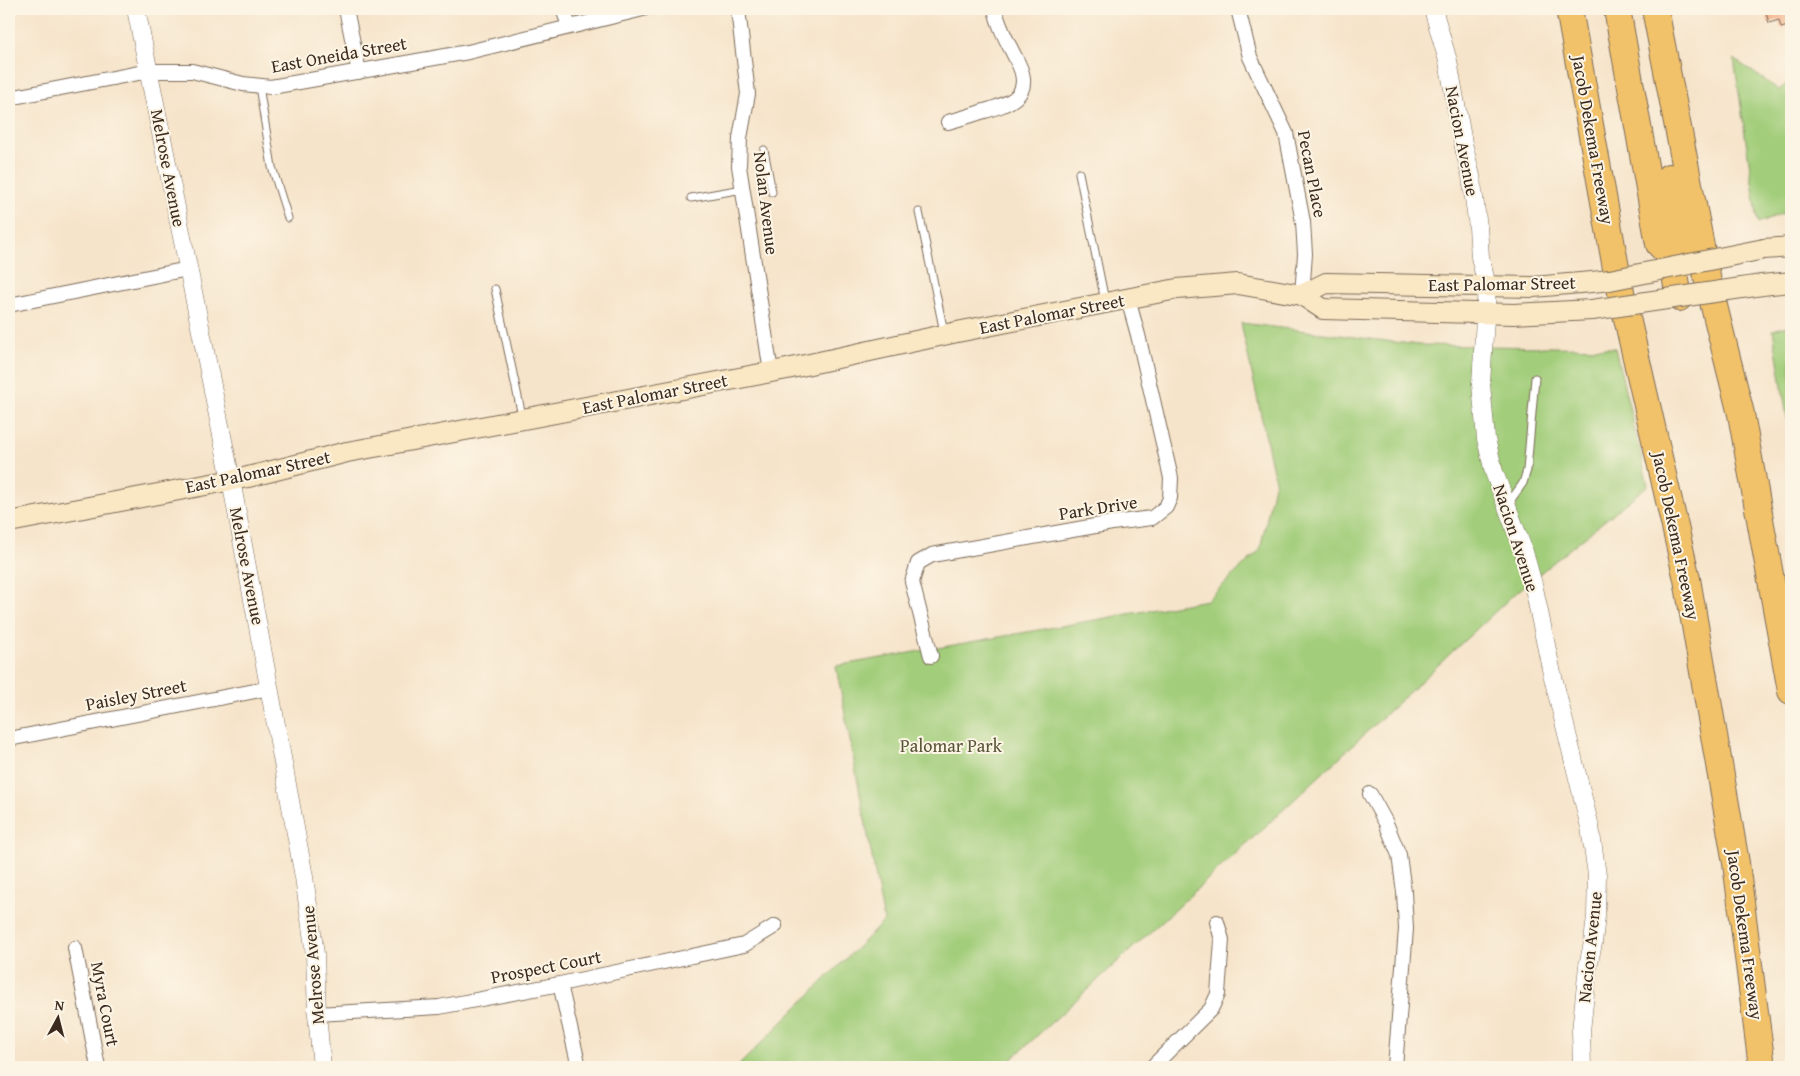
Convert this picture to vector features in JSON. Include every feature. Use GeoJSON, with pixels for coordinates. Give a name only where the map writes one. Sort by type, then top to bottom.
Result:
{"type":"FeatureCollection","features":[{"type":"Feature","properties":{"kind":"highway","name":"Jacob Dekema Freeway"},"geometry":{"type":"LineString","coordinates":[[1569,9],[1618,279],[1687,579],[1736,863],[1762,1067]]}},
{"type":"Feature","properties":{"kind":"highway"},"geometry":{"type":"LineString","coordinates":[[1617,9],[1634,42],[1681,239],[1673,263],[1678,298]]}},
{"type":"Feature","properties":{"kind":"highway"},"geometry":{"type":"LineString","coordinates":[[1634,42],[1638,9]]}},
{"type":"Feature","properties":{"kind":"highway"},"geometry":{"type":"LineString","coordinates":[[1655,9],[1708,282],[1741,414],[1791,691]]}},
{"type":"Feature","properties":{"kind":"main road","name":"East Palomar Street"},"geometry":{"type":"LineString","coordinates":[[1302,295],[1326,283],[1533,287],[1592,282],[1610,280],[1673,263],[1764,249],[1791,247]]}},
{"type":"Feature","properties":{"kind":"main road","name":"East Palomar Street"},"geometry":{"type":"LineString","coordinates":[[9,522],[231,480],[347,452],[771,372],[944,335],[1177,289],[1238,284],[1302,295],[1323,309],[1514,314],[1592,310],[1791,282]]}},
{"type":"Feature","properties":{"kind":"street","name":"Melrose Avenue"},"geometry":{"type":"LineString","coordinates":[[136,9],[231,480],[310,912],[315,954],[317,1014],[322,1067]]}},
{"type":"Feature","properties":{"kind":"street"},"geometry":{"type":"LineString","coordinates":[[346,9],[359,72]]}},
{"type":"Feature","properties":{"kind":"street"},"geometry":{"type":"LineString","coordinates":[[563,9],[569,26]]}},
{"type":"Feature","properties":{"kind":"street","name":"East Oneida Street"},"geometry":{"type":"LineString","coordinates":[[9,98],[149,71],[192,70],[243,84],[271,87],[468,52],[644,9]]}},
{"type":"Feature","properties":{"kind":"street","name":"Nolan Avenue"},"geometry":{"type":"LineString","coordinates":[[738,9],[748,94],[740,138],[739,166],[771,372]]}},
{"type":"Feature","properties":{"kind":"street"},"geometry":{"type":"LineString","coordinates":[[948,122],[1008,104],[1020,92],[1024,82],[1020,68],[998,23],[995,9]]}},
{"type":"Feature","properties":{"kind":"street","name":"Pecan Place"},"geometry":{"type":"LineString","coordinates":[[1238,9],[1250,57],[1286,133],[1303,222],[1305,254],[1302,295]]}},
{"type":"Feature","properties":{"kind":"street","name":"Nacion Avenue"},"geometry":{"type":"LineString","coordinates":[[1433,9],[1446,53],[1471,176],[1480,258],[1487,286],[1482,356],[1482,406],[1488,447],[1494,472],[1524,552],[1534,588],[1551,670],[1590,827],[1597,875],[1594,934],[1588,966],[1581,1031],[1582,1067]]}},
{"type":"Feature","properties":{"kind":"street"},"geometry":{"type":"LineString","coordinates":[[9,304],[188,269]]}},
{"type":"Feature","properties":{"kind":"street","name":"Park Drive"},"geometry":{"type":"LineString","coordinates":[[931,656],[912,582],[918,563],[932,555],[1128,520],[1152,518],[1166,507],[1170,498],[1171,478],[1128,299]]}},
{"type":"Feature","properties":{"kind":"street","name":"Paisley Street"},"geometry":{"type":"LineString","coordinates":[[9,739],[270,688]]}},
{"type":"Feature","properties":{"kind":"street"},"geometry":{"type":"LineString","coordinates":[[1370,794],[1386,823],[1399,855],[1404,892],[1406,929],[1395,1067]]}},
{"type":"Feature","properties":{"kind":"street"},"geometry":{"type":"LineString","coordinates":[[1152,1067],[1211,1009],[1218,994],[1222,940],[1217,922]]}},
{"type":"Feature","properties":{"kind":"street","name":"Prospect Court"},"geometry":{"type":"LineString","coordinates":[[317,1014],[439,1007],[560,984],[744,945],[775,926]]}},
{"type":"Feature","properties":{"kind":"street","name":"Myra Court"},"geometry":{"type":"LineString","coordinates":[[75,948],[98,1067]]}},
{"type":"Feature","properties":{"kind":"street"},"geometry":{"type":"LineString","coordinates":[[560,984],[579,1067]]}},
{"type":"Feature","properties":{"kind":"lane"},"geometry":{"type":"LineString","coordinates":[[259,86],[272,167],[288,218]]}},
{"type":"Feature","properties":{"kind":"lane"},"geometry":{"type":"LineString","coordinates":[[764,150],[772,192]]}},
{"type":"Feature","properties":{"kind":"lane"},"geometry":{"type":"LineString","coordinates":[[1079,173],[1106,304]]}},
{"type":"Feature","properties":{"kind":"lane"},"geometry":{"type":"LineString","coordinates":[[691,198],[743,190]]}},
{"type":"Feature","properties":{"kind":"lane"},"geometry":{"type":"LineString","coordinates":[[919,212],[944,335]]}},
{"type":"Feature","properties":{"kind":"lane"},"geometry":{"type":"LineString","coordinates":[[495,289],[523,419]]}},
{"type":"Feature","properties":{"kind":"lane"},"geometry":{"type":"LineString","coordinates":[[1506,506],[1523,484],[1527,470],[1535,378]]}},
{"type":"Feature","properties":{"kind":"green space"},"geometry":{"type":"Polygon","coordinates":[[[1734,59],[1779,90],[1791,80],[1791,210],[1758,223],[1734,59]]]}},
{"type":"Feature","properties":{"kind":"green space","name":"Palomar Park"},"geometry":{"type":"Polygon","coordinates":[[[1241,323],[1419,345],[1615,348],[1648,485],[1512,596],[1281,812],[1003,1067],[737,1067],[884,921],[836,666],[1207,600],[1260,550],[1275,480],[1241,323]]]}},
{"type":"Feature","properties":{"kind":"green space"},"geometry":{"type":"Polygon","coordinates":[[[1791,325],[1791,443],[1773,330],[1791,325]]]}},
{"type":"Feature","properties":{"kind":"building"},"geometry":{"type":"Polygon","coordinates":[[[1765,9],[1791,9],[1791,25],[1781,28],[1779,20],[1769,23],[1765,9]]]}}]}
